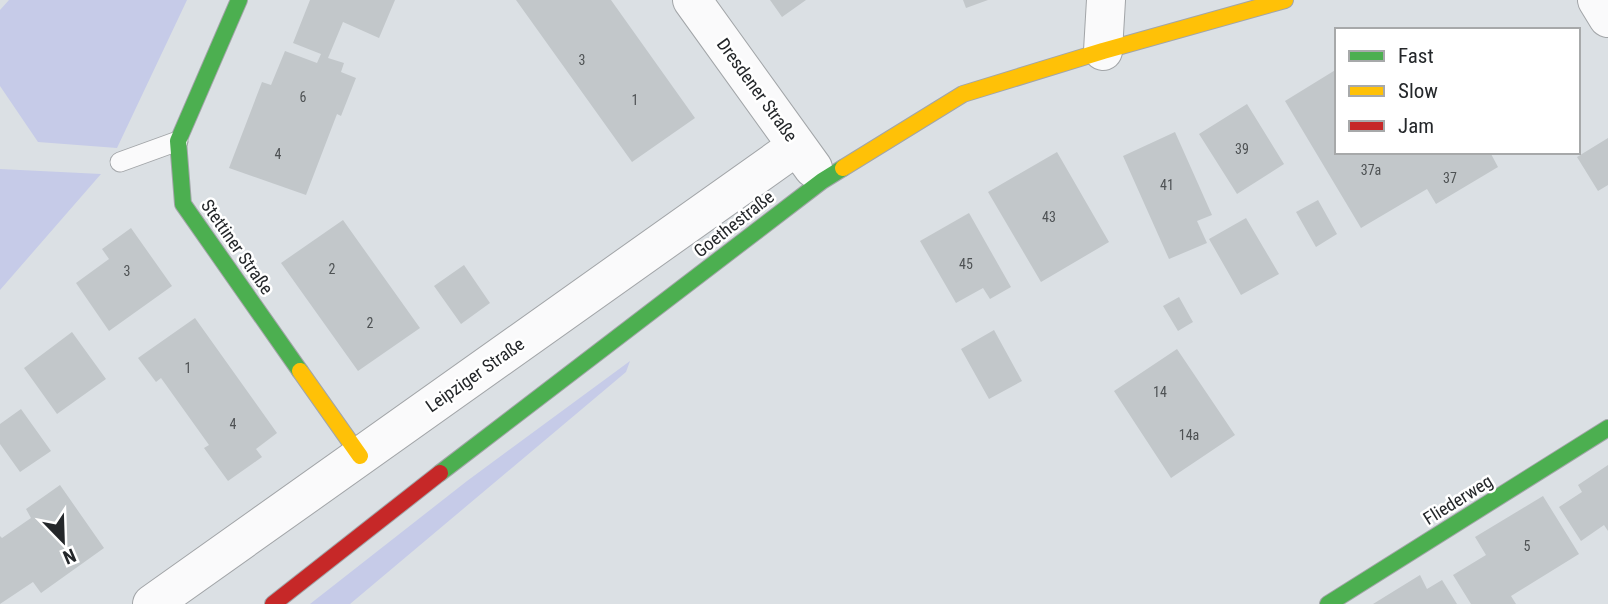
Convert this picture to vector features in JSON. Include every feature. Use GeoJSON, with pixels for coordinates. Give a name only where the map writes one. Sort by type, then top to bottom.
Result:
{"type":"FeatureCollection","features":[{"type":"Feature","properties":{"kind":"street","name":"Stettiner Straße"},"geometry":{"type":"LineString","coordinates":[[239,0],[178,141],[183,204],[360,456]]}},
{"type":"Feature","properties":{"kind":"street","name":"Dresdener Straße"},"geometry":{"type":"LineString","coordinates":[[692,0],[822,181]]}},
{"type":"Feature","properties":{"kind":"street"},"geometry":{"type":"LineString","coordinates":[[1103,51],[1106,0]]}},
{"type":"Feature","properties":{"kind":"street","name":"Goethestraße"},"geometry":{"type":"LineString","coordinates":[[273,604],[512,417],[822,181],[963,94],[1285,0]]}},
{"type":"Feature","properties":{"kind":"street"},"geometry":{"type":"LineString","coordinates":[[1597,0],[1608,18]]}},
{"type":"Feature","properties":{"kind":"street","name":"Leipziger Straße"},"geometry":{"type":"LineString","coordinates":[[152,604],[797,146]]}},
{"type":"Feature","properties":{"kind":"street","name":"Fliederweg"},"geometry":{"type":"LineString","coordinates":[[1328,604],[1608,428]]}},
{"type":"Feature","properties":{"kind":"lane"},"geometry":{"type":"LineString","coordinates":[[120,162],[178,141]]}},
{"type":"Feature","properties":{"kind":"shaded area"},"geometry":{"type":"Polygon","coordinates":[[[9,0],[187,0],[117,148],[38,142],[0,86],[0,10],[9,0]]]}},
{"type":"Feature","properties":{"kind":"shaded area"},"geometry":{"type":"Polygon","coordinates":[[[0,169],[101,174],[0,290],[0,169]]]}},
{"type":"Feature","properties":{"kind":"shaded area"},"geometry":{"type":"Polygon","coordinates":[[[630,361],[626,372],[350,604],[310,604],[467,481],[630,361]]]}},
{"type":"Feature","properties":{"kind":"building"},"geometry":{"type":"Polygon","coordinates":[[[310,0],[395,0],[379,38],[343,22],[328,58],[344,63],[341,72],[356,78],[341,116],[337,114],[306,195],[229,168],[262,82],[271,85],[285,51],[317,63],[321,54],[293,43],[310,0]]]}},
{"type":"Feature","properties":{"kind":"building"},"geometry":{"type":"Polygon","coordinates":[[[516,0],[611,0],[695,118],[632,162],[516,0]]]}},
{"type":"Feature","properties":{"kind":"building"},"geometry":{"type":"Polygon","coordinates":[[[770,0],[806,0],[782,17],[770,0]]]}},
{"type":"Feature","properties":{"kind":"building"},"geometry":{"type":"Polygon","coordinates":[[[963,0],[988,0],[966,8],[963,0]]]}},
{"type":"Feature","properties":{"kind":"building"},"geometry":{"type":"Polygon","coordinates":[[[1335,70],[1335,154],[1491,154],[1498,167],[1436,204],[1427,189],[1361,228],[1285,101],[1335,70]]]}},
{"type":"Feature","properties":{"kind":"building"},"geometry":{"type":"Polygon","coordinates":[[[1247,104],[1284,164],[1237,194],[1199,134],[1247,104]]]}},
{"type":"Feature","properties":{"kind":"building"},"geometry":{"type":"Polygon","coordinates":[[[1175,132],[1212,215],[1197,221],[1207,243],[1169,259],[1123,156],[1175,132]]]}},
{"type":"Feature","properties":{"kind":"building"},"geometry":{"type":"Polygon","coordinates":[[[1608,138],[1608,185],[1598,191],[1577,157],[1608,138]]]}},
{"type":"Feature","properties":{"kind":"building"},"geometry":{"type":"Polygon","coordinates":[[[1057,152],[1109,242],[1041,282],[988,192],[1057,152]]]}},
{"type":"Feature","properties":{"kind":"building"},"geometry":{"type":"Polygon","coordinates":[[[1318,200],[1337,234],[1316,247],[1296,212],[1318,200]]]}},
{"type":"Feature","properties":{"kind":"building"},"geometry":{"type":"Polygon","coordinates":[[[969,213],[1011,287],[990,299],[983,288],[956,303],[920,241],[969,213]]]}},
{"type":"Feature","properties":{"kind":"building"},"geometry":{"type":"Polygon","coordinates":[[[1246,218],[1279,274],[1241,295],[1209,239],[1246,218]]]}},
{"type":"Feature","properties":{"kind":"building"},"geometry":{"type":"Polygon","coordinates":[[[343,220],[420,328],[358,371],[281,263],[343,220]]]}},
{"type":"Feature","properties":{"kind":"building"},"geometry":{"type":"Polygon","coordinates":[[[131,228],[172,286],[109,331],[76,283],[109,259],[102,249],[131,228]]]}},
{"type":"Feature","properties":{"kind":"building"},"geometry":{"type":"Polygon","coordinates":[[[464,265],[490,303],[461,324],[434,286],[464,265]]]}},
{"type":"Feature","properties":{"kind":"building"},"geometry":{"type":"Polygon","coordinates":[[[1179,297],[1193,322],[1178,331],[1163,306],[1179,297]]]}},
{"type":"Feature","properties":{"kind":"building"},"geometry":{"type":"Polygon","coordinates":[[[195,318],[277,433],[256,449],[262,457],[228,481],[204,448],[209,445],[161,378],[156,382],[138,358],[195,318]]]}},
{"type":"Feature","properties":{"kind":"building"},"geometry":{"type":"Polygon","coordinates":[[[994,330],[1022,381],[989,399],[961,349],[994,330]]]}},
{"type":"Feature","properties":{"kind":"building"},"geometry":{"type":"Polygon","coordinates":[[[72,332],[106,379],[57,414],[24,368],[72,332]]]}},
{"type":"Feature","properties":{"kind":"building"},"geometry":{"type":"Polygon","coordinates":[[[1177,349],[1235,435],[1171,478],[1114,391],[1177,349]]]}},
{"type":"Feature","properties":{"kind":"building"},"geometry":{"type":"Polygon","coordinates":[[[21,409],[51,451],[20,472],[0,444],[0,424],[21,409]]]}},
{"type":"Feature","properties":{"kind":"building"},"geometry":{"type":"Polygon","coordinates":[[[1608,465],[1608,531],[1604,525],[1581,541],[1559,507],[1582,492],[1578,485],[1608,465]]]}},
{"type":"Feature","properties":{"kind":"building"},"geometry":{"type":"Polygon","coordinates":[[[60,485],[104,548],[41,593],[33,582],[0,604],[0,536],[2,538],[31,518],[26,509],[60,485]]]}},
{"type":"Feature","properties":{"kind":"building"},"geometry":{"type":"Polygon","coordinates":[[[1543,496],[1579,554],[1511,596],[1516,604],[1471,604],[1453,575],[1486,555],[1475,537],[1543,496]]]}},
{"type":"Feature","properties":{"kind":"building"},"geometry":{"type":"Polygon","coordinates":[[[1420,575],[1427,589],[1442,580],[1457,604],[1373,604],[1420,575]]]}},
{"type":"Feature","properties":{"kind":"traffic: fast"},"geometry":{"type":"LineString","coordinates":[[239,0],[178,141],[183,204],[300,371]]}},
{"type":"Feature","properties":{"kind":"traffic: fast"},"geometry":{"type":"LineString","coordinates":[[440,473],[822,181],[843,168]]}},
{"type":"Feature","properties":{"kind":"traffic: fast"},"geometry":{"type":"LineString","coordinates":[[1328,604],[1608,428]]}},
{"type":"Feature","properties":{"kind":"traffic: slow"},"geometry":{"type":"LineString","coordinates":[[843,168],[963,94],[1285,0]]}},
{"type":"Feature","properties":{"kind":"traffic: slow"},"geometry":{"type":"LineString","coordinates":[[300,371],[360,456]]}},
{"type":"Feature","properties":{"kind":"traffic: jam"},"geometry":{"type":"LineString","coordinates":[[273,604],[440,473]]}}]}
